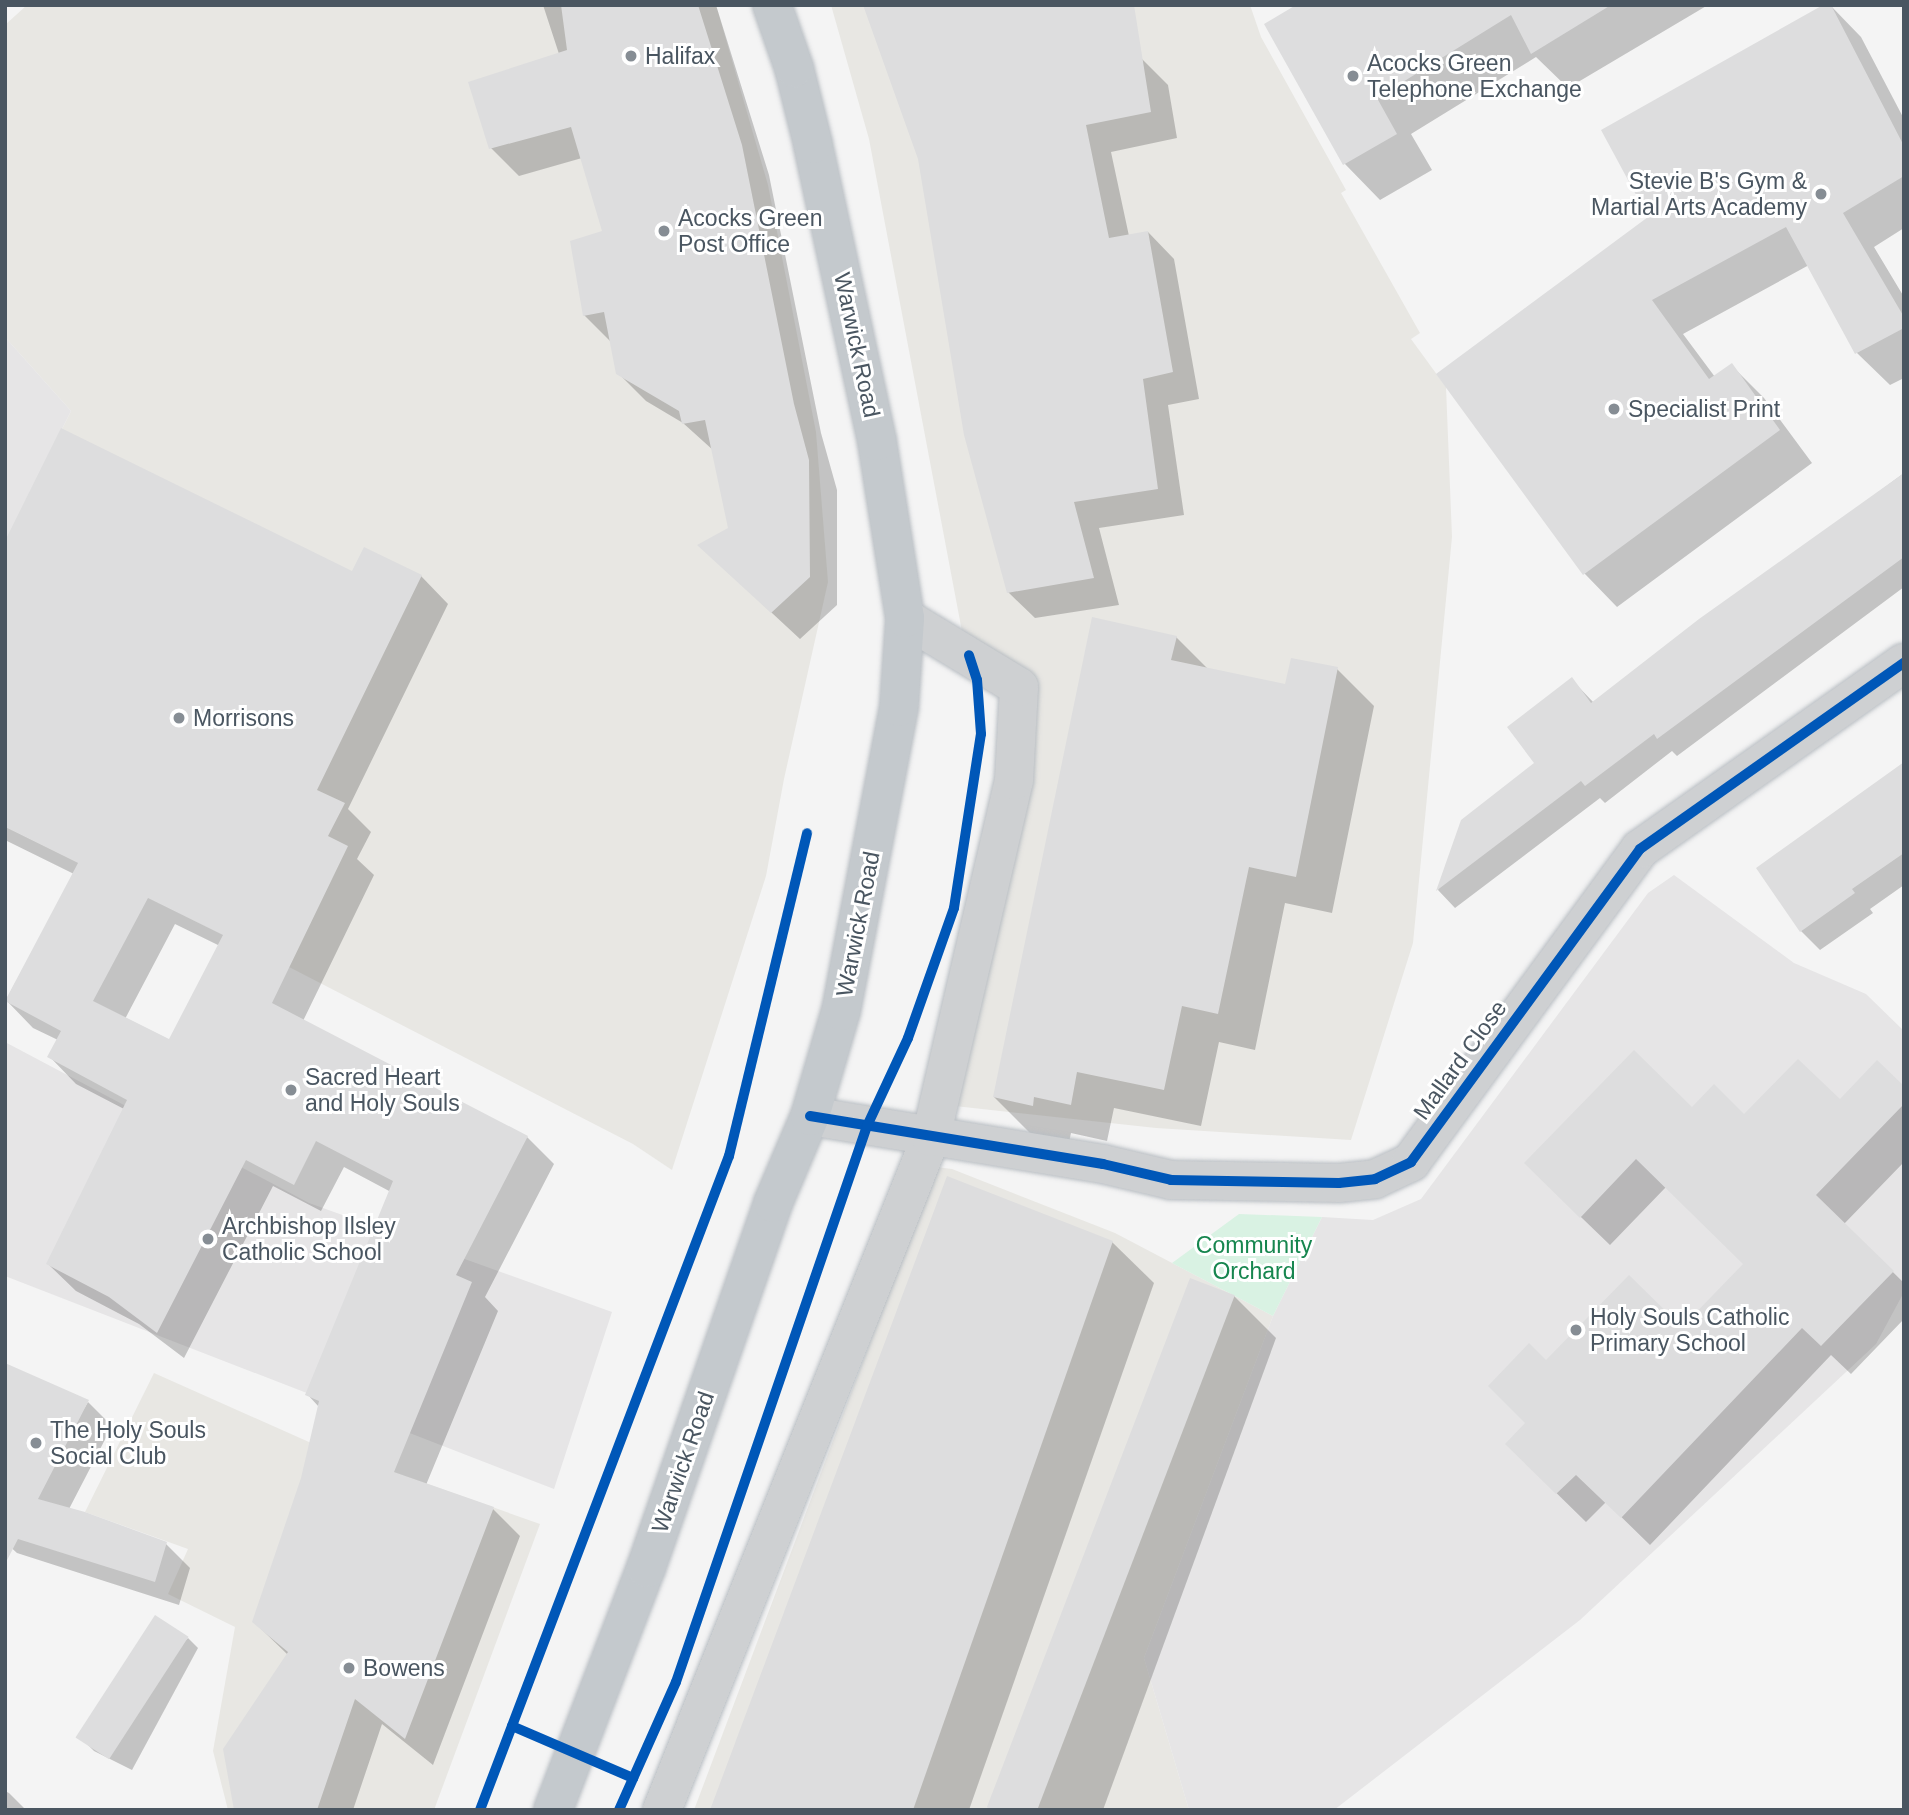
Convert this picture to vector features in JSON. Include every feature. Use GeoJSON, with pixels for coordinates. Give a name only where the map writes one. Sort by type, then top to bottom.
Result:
{"type":"FeatureCollection","features":[{"type":"Feature","properties":{"kind":"highway","name":"Warwick Road"},"geometry":{"type":"LineString","coordinates":[[553,1810],[646,1568],[773,1203],[810,1116],[843,999],[899,708],[905,618],[856,337],[794,68],[772,5]]}},
{"type":"Feature","properties":{"kind":"street"},"geometry":{"type":"LineString","coordinates":[[662,1810],[931,1137],[1014,780],[1019,687],[905,618]]}},
{"type":"Feature","properties":{"kind":"street","name":"Mallard Close"},"geometry":{"type":"LineString","coordinates":[[810,1116],[1103,1164],[1171,1180],[1339,1183],[1375,1179],[1411,1162],[1640,849],[1904,663]]}},
{"type":"Feature","properties":{"kind":"shaded area"},"geometry":{"type":"Polygon","coordinates":[[[27,5],[716,5],[768,185],[816,432],[828,582],[784,779],[766,876],[672,1170],[633,1144],[289,967],[5,827],[5,543],[71,411],[5,337],[5,25],[27,5]]]}},
{"type":"Feature","properties":{"kind":"shaded area"},"geometry":{"type":"Polygon","coordinates":[[[831,5],[1250,5],[1261,37],[1346,190],[1341,193],[1420,333],[1411,339],[1446,387],[1452,537],[1413,943],[1351,1140],[1156,1128],[955,1106],[1021,829],[1029,671],[964,642],[869,139],[831,5]]]}},
{"type":"Feature","properties":{"kind":"shaded area"},"geometry":{"type":"Polygon","coordinates":[[[5,337],[71,411],[5,543],[5,337]]]}},
{"type":"Feature","properties":{"kind":"shaded area","name":"Holy Souls Catholic Primary School"},"geometry":{"type":"Polygon","coordinates":[[[1674,875],[1794,963],[1866,994],[1904,1031],[1904,1292],[1876,1344],[1580,1620],[1334,1810],[1189,1810],[1144,1658],[1273,1316],[1322,1217],[1373,1220],[1421,1199],[1648,893],[1674,875]]]}},
{"type":"Feature","properties":{"kind":"shaded area","name":"Archbishop Ilsley Catholic School"},"geometry":{"type":"Polygon","coordinates":[[[5,1042],[309,1203],[612,1312],[554,1489],[5,1276],[5,1042]]]}},
{"type":"Feature","properties":{"kind":"shaded area"},"geometry":{"type":"Polygon","coordinates":[[[936,1167],[952,1169],[1115,1233],[1273,1316],[1144,1658],[1189,1810],[694,1810],[936,1167]]]}},
{"type":"Feature","properties":{"kind":"shaded area"},"geometry":{"type":"Polygon","coordinates":[[[154,1373],[309,1442],[540,1524],[434,1810],[228,1810],[213,1751],[235,1627],[168,1594],[188,1549],[85,1512],[154,1373]]]}},
{"type":"Feature","properties":{"kind":"green space","name":"Community Orchard"},"geometry":{"type":"Polygon","coordinates":[[[1239,1214],[1322,1217],[1273,1316],[1172,1263],[1239,1214]]]}},
{"type":"Feature","properties":{"kind":"building"},"geometry":{"type":"Polygon","coordinates":[[[561,5],[698,5],[742,145],[794,404],[809,460],[810,577],[771,613],[697,545],[728,528],[705,420],[682,424],[679,411],[616,374],[604,312],[583,316],[570,241],[602,231],[571,127],[489,149],[468,82],[567,50],[561,5]]]}},
{"type":"Feature","properties":{"kind":"building"},"geometry":{"type":"Polygon","coordinates":[[[863,5],[1134,5],[1151,112],[1086,125],[1109,238],[1148,231],[1173,372],[1143,379],[1158,489],[1074,502],[1094,578],[1007,593],[964,435],[918,159],[863,5]]]}},
{"type":"Feature","properties":{"kind":"building","name":"Acocks Green Telephone Exchange"},"geometry":{"type":"Polygon","coordinates":[[[1296,5],[1611,5],[1531,54],[1511,15],[1377,98],[1397,134],[1343,165],[1264,24],[1296,5]]]}},
{"type":"Feature","properties":{"kind":"building"},"geometry":{"type":"Polygon","coordinates":[[[1823,5],[1831,5],[1904,146],[1904,176],[1843,213],[1904,317],[1904,328],[1855,354],[1786,227],[1652,300],[1709,379],[1732,363],[1780,430],[1583,575],[1436,374],[1648,217],[1601,130],[1823,5]]]}},
{"type":"Feature","properties":{"kind":"building"},"geometry":{"type":"Polygon","coordinates":[[[61,428],[352,571],[364,547],[422,575],[317,790],[345,803],[328,836],[348,846],[272,1003],[528,1136],[456,1275],[472,1282],[394,1472],[494,1507],[405,1739],[355,1699],[317,1810],[234,1810],[223,1749],[288,1652],[252,1622],[301,1478],[319,1401],[305,1395],[393,1181],[316,1141],[294,1185],[246,1160],[157,1333],[109,1297],[46,1264],[127,1100],[47,1057],[61,1031],[5,1001],[78,863],[5,827],[5,541],[61,428]],[[148,898],[93,1001],[169,1039],[223,935],[148,898]]]}},
{"type":"Feature","properties":{"kind":"building"},"geometry":{"type":"Polygon","coordinates":[[[1904,473],[1904,557],[1657,739],[1654,734],[1585,786],[1581,781],[1436,891],[1461,820],[1534,763],[1507,727],[1572,677],[1591,703],[1699,619],[1904,473]]]}},
{"type":"Feature","properties":{"kind":"building"},"geometry":{"type":"Polygon","coordinates":[[[1092,617],[1177,636],[1171,660],[1285,684],[1291,658],[1338,667],[1296,877],[1249,867],[1218,1014],[1182,1006],[1164,1090],[1077,1072],[1071,1105],[1034,1097],[1033,1106],[993,1097],[1092,617]]]}},
{"type":"Feature","properties":{"kind":"building"},"geometry":{"type":"Polygon","coordinates":[[[1904,762],[1904,853],[1852,889],[1855,893],[1800,932],[1756,868],[1904,762]]]}},
{"type":"Feature","properties":{"kind":"building"},"geometry":{"type":"Polygon","coordinates":[[[1634,1050],[1692,1107],[1714,1084],[1744,1114],[1798,1059],[1840,1099],[1877,1060],[1904,1086],[1904,1104],[1816,1195],[1894,1271],[1821,1346],[1802,1328],[1621,1518],[1576,1475],[1556,1494],[1505,1444],[1525,1423],[1488,1386],[1529,1343],[1546,1360],[1629,1275],[1682,1327],[1743,1264],[1636,1159],[1580,1218],[1524,1163],[1634,1050]]]}},
{"type":"Feature","properties":{"kind":"building"},"geometry":{"type":"Polygon","coordinates":[[[947,1176],[1113,1241],[913,1810],[710,1810],[947,1176]]]}},
{"type":"Feature","properties":{"kind":"building"},"geometry":{"type":"Polygon","coordinates":[[[1190,1278],[1235,1295],[1037,1810],[994,1810],[987,1807],[1190,1278]]]}},
{"type":"Feature","properties":{"kind":"building"},"geometry":{"type":"Polygon","coordinates":[[[5,1363],[89,1400],[38,1499],[85,1512],[167,1542],[155,1582],[18,1539],[5,1564],[5,1363]]]}},
{"type":"Feature","properties":{"kind":"building"},"geometry":{"type":"Polygon","coordinates":[[[155,1615],[189,1637],[109,1759],[75,1737],[155,1615]]]}},
{"type":"Feature","properties":{"kind":"cycle path"},"geometry":{"type":"LineString","coordinates":[[619,1810],[676,1682],[867,1126],[908,1038],[954,908],[981,734],[977,680],[969,655]]}},
{"type":"Feature","properties":{"kind":"cycle path"},"geometry":{"type":"LineString","coordinates":[[810,1116],[1103,1164],[1171,1180],[1339,1183],[1375,1179],[1411,1162],[1640,849],[1904,663]]}},
{"type":"Feature","properties":{"kind":"cycle path"},"geometry":{"type":"LineString","coordinates":[[480,1810],[729,1156],[807,833]]}},
{"type":"Feature","properties":{"kind":"cycle path"},"geometry":{"type":"LineString","coordinates":[[512,1726],[633,1778]]}},
{"type":"Feature","properties":{"kind":"place","name":"Halifax"},"geometry":{"type":"Point","coordinates":[631,56]}},
{"type":"Feature","properties":{"kind":"place","name":"Acocks Green Telephone Exchange"},"geometry":{"type":"Point","coordinates":[1353,76]}},
{"type":"Feature","properties":{"kind":"place","name":"Stevie B's Gym & Martial Arts Academy"},"geometry":{"type":"Point","coordinates":[1821,194]}},
{"type":"Feature","properties":{"kind":"place","name":"Acocks Green Post Office"},"geometry":{"type":"Point","coordinates":[664,231]}},
{"type":"Feature","properties":{"kind":"place","name":"Specialist Print"},"geometry":{"type":"Point","coordinates":[1614,409]}},
{"type":"Feature","properties":{"kind":"place","name":"Morrisons"},"geometry":{"type":"Point","coordinates":[179,718]}},
{"type":"Feature","properties":{"kind":"place","name":"Sacred Heart and Holy Souls"},"geometry":{"type":"Point","coordinates":[291,1090]}},
{"type":"Feature","properties":{"kind":"place","name":"Archbishop Ilsley Catholic School"},"geometry":{"type":"Point","coordinates":[208,1239]}},
{"type":"Feature","properties":{"kind":"place","name":"Holy Souls Catholic Primary School"},"geometry":{"type":"Point","coordinates":[1576,1330]}},
{"type":"Feature","properties":{"kind":"place","name":"The Holy Souls Social Club"},"geometry":{"type":"Point","coordinates":[36,1443]}},
{"type":"Feature","properties":{"kind":"place","name":"Bowens"},"geometry":{"type":"Point","coordinates":[349,1668]}}]}
